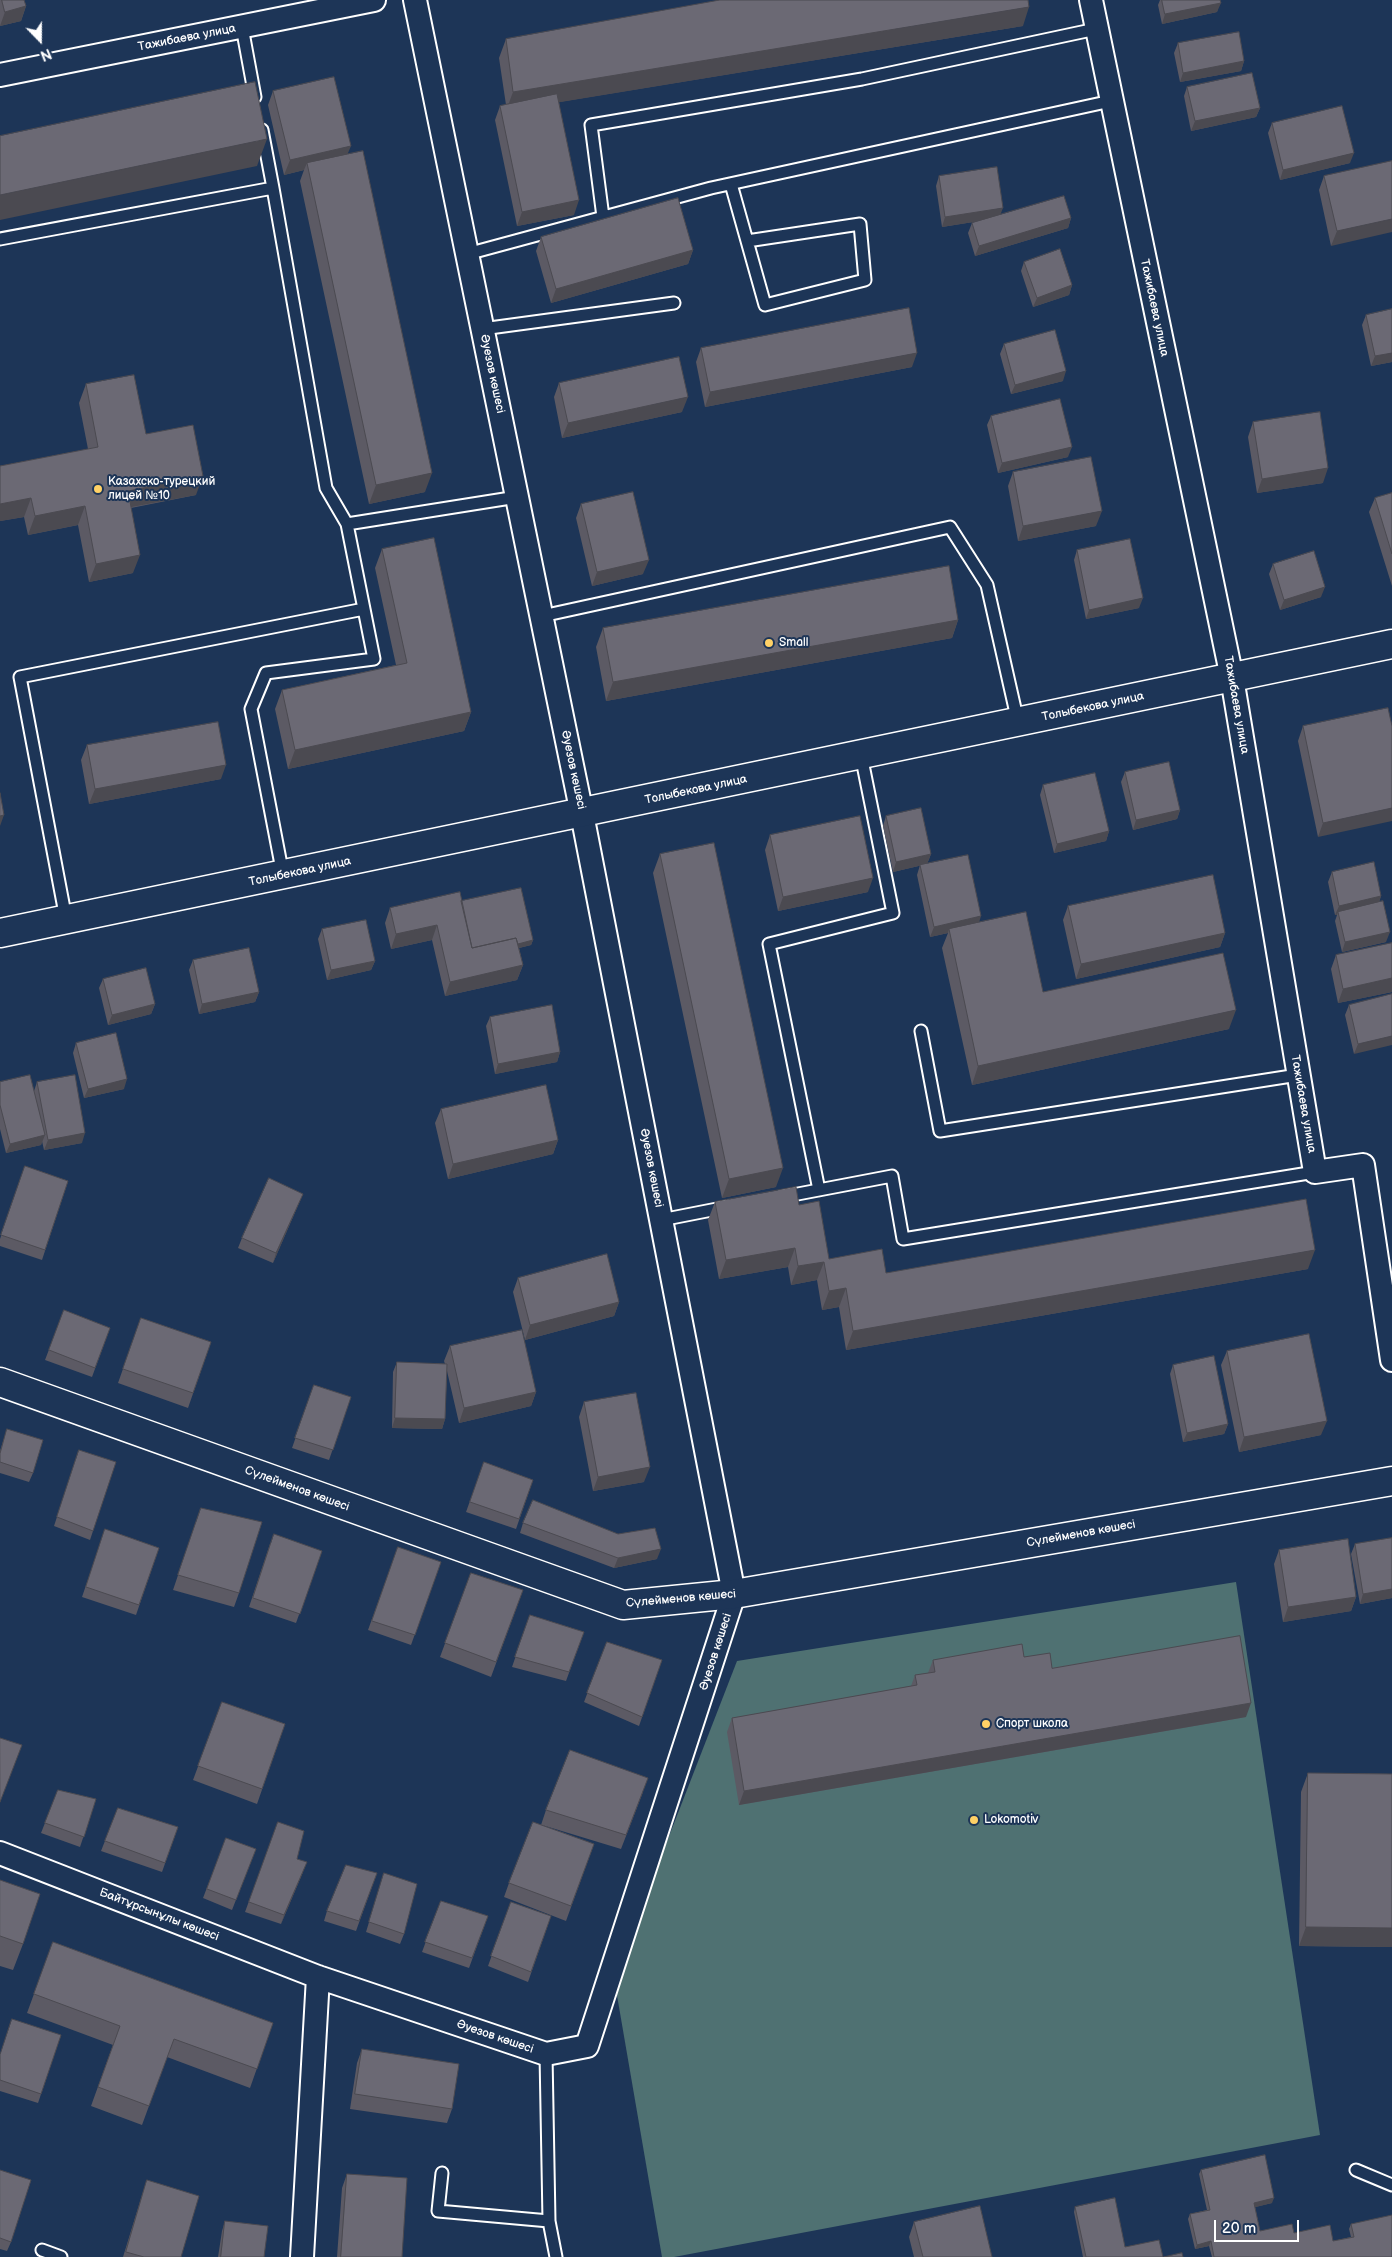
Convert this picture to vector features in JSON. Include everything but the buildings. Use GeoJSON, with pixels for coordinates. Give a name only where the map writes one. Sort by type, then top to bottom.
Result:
{"type":"FeatureCollection","features":[{"type":"Feature","properties":{"kind":"street","name":"Тажибаева улица"},"geometry":{"type":"LineString","coordinates":[[0,75],[374,0]]}},
{"type":"Feature","properties":{"kind":"street","name":"Әуезов көшесі"},"geometry":{"type":"LineString","coordinates":[[318,1977],[546,2054],[587,2046],[734,1594],[582,814],[415,0]]}},
{"type":"Feature","properties":{"kind":"street","name":"Тажибаева улица"},"geometry":{"type":"LineString","coordinates":[[1091,0],[1232,678],[1314,1172]]}},
{"type":"Feature","properties":{"kind":"street","name":"Толыбекова улица"},"geometry":{"type":"LineString","coordinates":[[0,933],[582,814],[1392,644]]}},
{"type":"Feature","properties":{"kind":"street"},"geometry":{"type":"LineString","coordinates":[[1314,1172],[1363,1165],[1392,1360]]}},
{"type":"Feature","properties":{"kind":"street","name":"Сүлейменов көшесі"},"geometry":{"type":"LineString","coordinates":[[0,1382],[623,1605],[734,1594],[1392,1481]]}},
{"type":"Feature","properties":{"kind":"street","name":"Байтұрсынұлы көшесі"},"geometry":{"type":"LineString","coordinates":[[0,1853],[318,1977]]}},
{"type":"Feature","properties":{"kind":"street"},"geometry":{"type":"LineString","coordinates":[[302,2257],[318,1977]]}},
{"type":"Feature","properties":{"kind":"lane"},"geometry":{"type":"LineString","coordinates":[[242,27],[273,188],[326,488],[347,524],[374,659],[266,673],[251,709],[283,875]]}},
{"type":"Feature","properties":{"kind":"lane"},"geometry":{"type":"LineString","coordinates":[[603,217],[591,125],[862,79],[1096,29]]}},
{"type":"Feature","properties":{"kind":"lane"},"geometry":{"type":"LineString","coordinates":[[467,254],[731,184],[1111,100]]}},
{"type":"Feature","properties":{"kind":"lane"},"geometry":{"type":"LineString","coordinates":[[731,184],[747,241],[765,305],[865,280],[860,224],[747,241]]}},
{"type":"Feature","properties":{"kind":"lane"},"geometry":{"type":"LineString","coordinates":[[0,239],[273,188]]}},
{"type":"Feature","properties":{"kind":"lane"},"geometry":{"type":"LineString","coordinates":[[482,329],[674,303]]}},
{"type":"Feature","properties":{"kind":"lane"},"geometry":{"type":"LineString","coordinates":[[347,524],[517,497]]}},
{"type":"Feature","properties":{"kind":"lane"},"geometry":{"type":"LineString","coordinates":[[542,616],[950,527],[987,585],[1018,722]]}},
{"type":"Feature","properties":{"kind":"lane"},"geometry":{"type":"LineString","coordinates":[[66,919],[20,677],[364,609]]}},
{"type":"Feature","properties":{"kind":"lane"},"geometry":{"type":"LineString","coordinates":[[819,1190],[769,944],[893,913],[861,755]]}},
{"type":"Feature","properties":{"kind":"lane"},"geometry":{"type":"LineString","coordinates":[[921,1031],[940,1131],[1298,1076]]}},
{"type":"Feature","properties":{"kind":"lane"},"geometry":{"type":"LineString","coordinates":[[773,1199],[892,1176],[903,1239],[1314,1172]]}},
{"type":"Feature","properties":{"kind":"lane"},"geometry":{"type":"LineString","coordinates":[[662,1220],[736,1206]]}},
{"type":"Feature","properties":{"kind":"lane"},"geometry":{"type":"LineString","coordinates":[[546,2054],[549,2221],[556,2257]]}},
{"type":"Feature","properties":{"kind":"lane"},"geometry":{"type":"LineString","coordinates":[[1356,2170],[1392,2185]]}},
{"type":"Feature","properties":{"kind":"lane"},"geometry":{"type":"LineString","coordinates":[[442,2173],[438,2211],[549,2221]]}},
{"type":"Feature","properties":{"kind":"lane"},"geometry":{"type":"LineString","coordinates":[[42,2250],[61,2257]]}},
{"type":"Feature","properties":{"kind":"green space","name":"Lokomotiv"},"geometry":{"type":"Polygon","coordinates":[[[1236,1582],[1320,2135],[674,2257],[662,2257],[614,1978],[737,1661],[1236,1582]]]}},
{"type":"Feature","properties":{"kind":"place","name":"Казахско-турецкий лицей №10"},"geometry":{"type":"Point","coordinates":[98,489]}},
{"type":"Feature","properties":{"kind":"place","name":"Small"},"geometry":{"type":"Point","coordinates":[769,643]}},
{"type":"Feature","properties":{"kind":"place","name":"Спорт школа"},"geometry":{"type":"Point","coordinates":[986,1724]}},
{"type":"Feature","properties":{"kind":"place","name":"Lokomotiv"},"geometry":{"type":"Point","coordinates":[974,1820]}}]}
